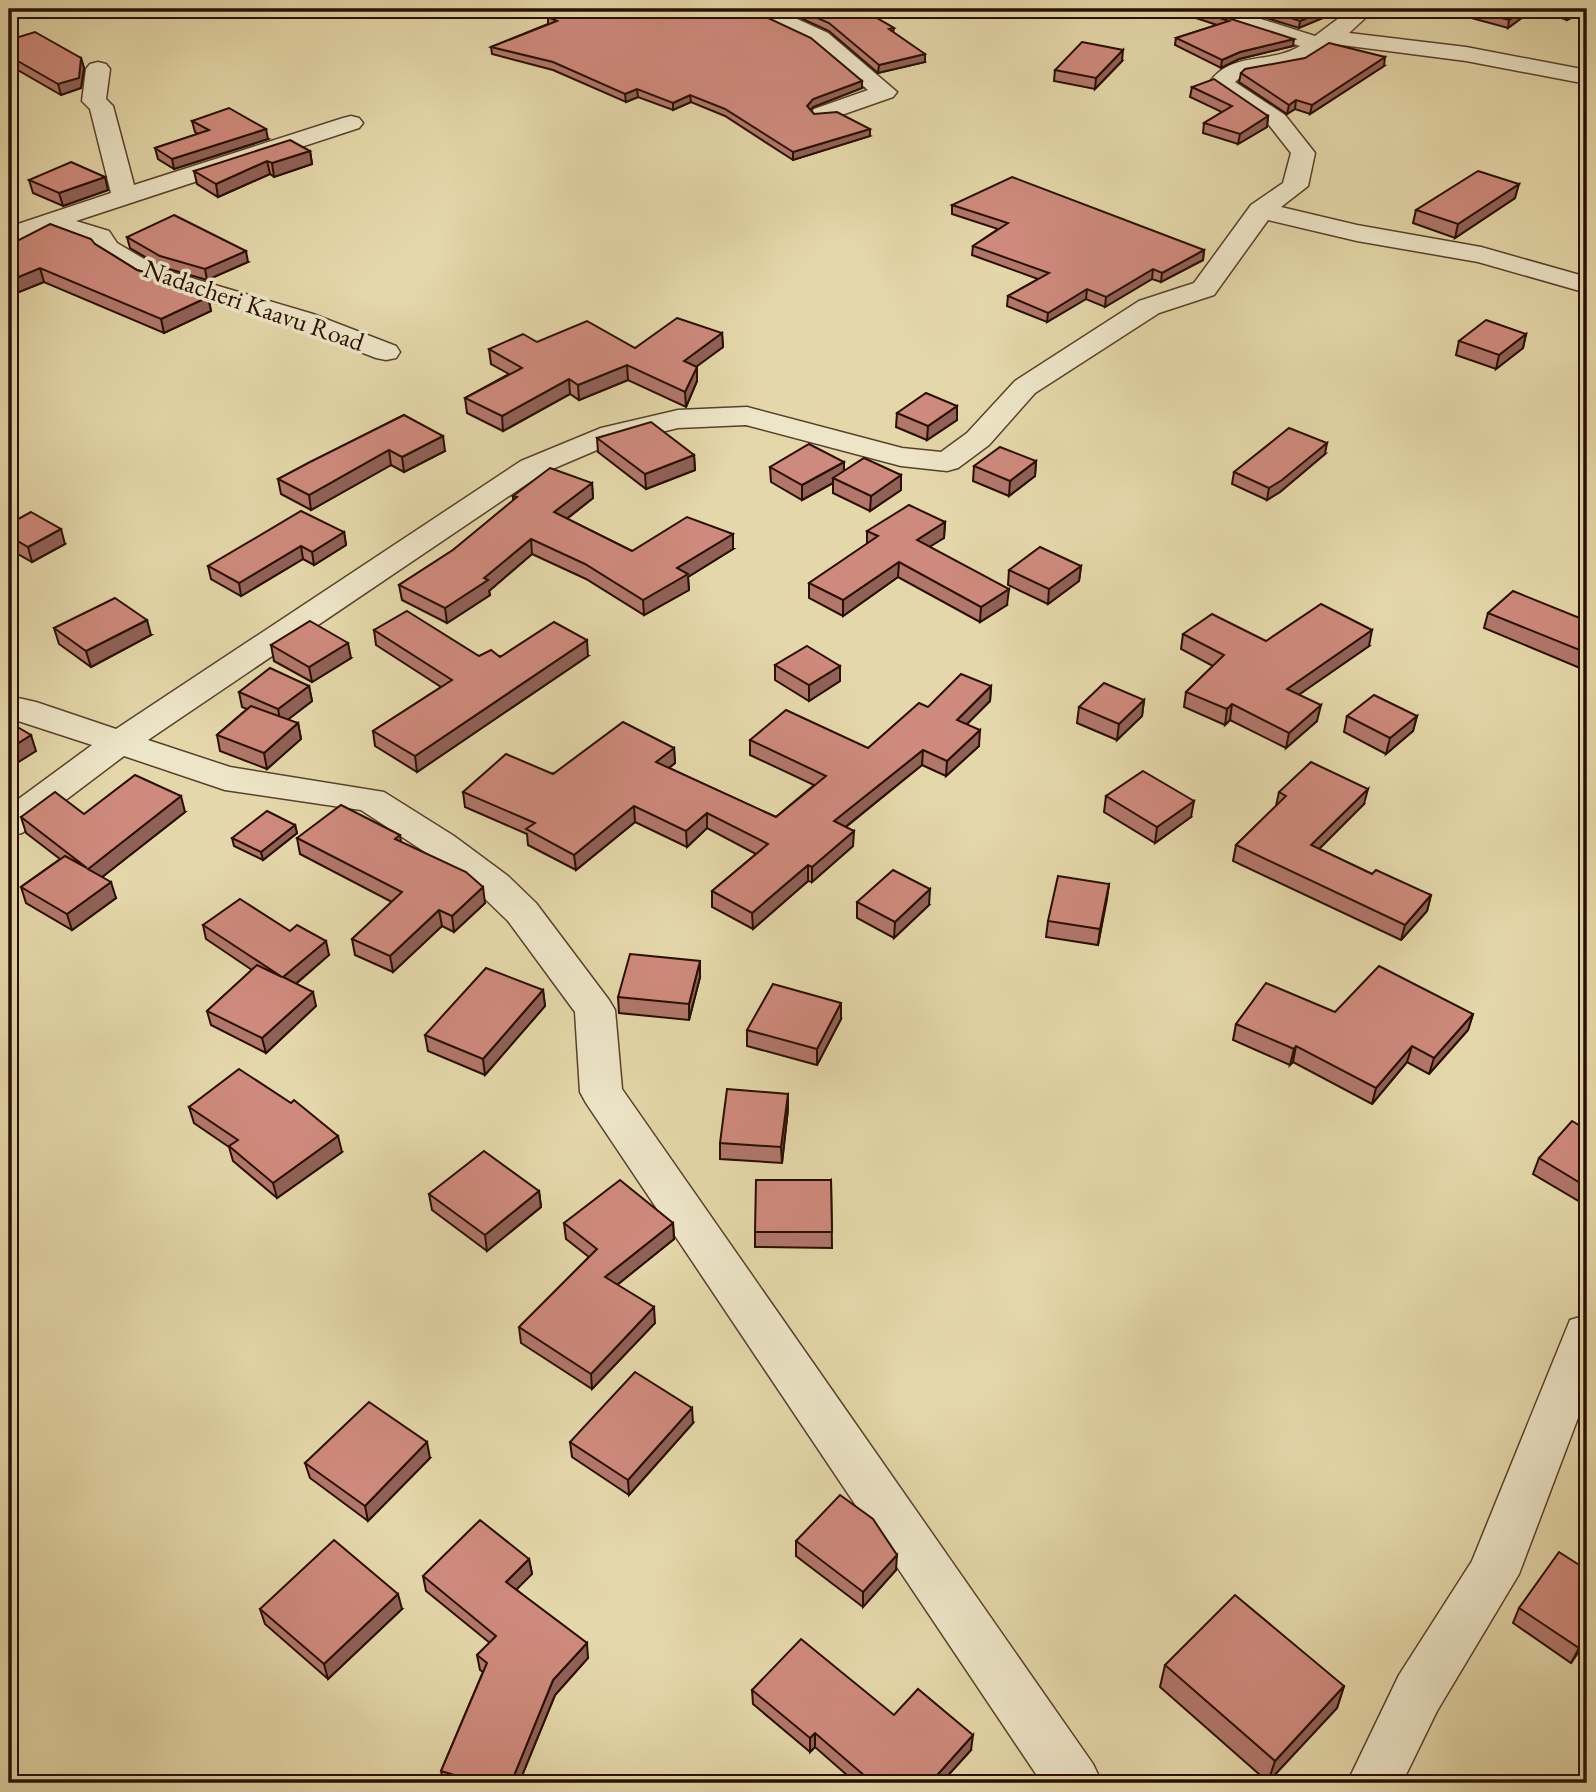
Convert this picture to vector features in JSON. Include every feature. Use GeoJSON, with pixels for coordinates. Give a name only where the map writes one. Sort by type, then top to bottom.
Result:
{"type":"FeatureCollection","features":[{"type":"Feature","properties":{"kind":"street"},"geometry":{"type":"LineString","coordinates":[[758,9],[820,38],[885,92],[822,114]]}},
{"type":"Feature","properties":{"kind":"street"},"geometry":{"type":"LineString","coordinates":[[9,824],[120,743],[532,467],[601,437],[678,419],[747,416],[901,457],[947,462],[978,439],[1025,387],[1149,307],[1204,289],[1261,211],[1295,186],[1303,153],[1277,120],[1221,83],[1236,69],[1295,59],[1364,9]]}},
{"type":"Feature","properties":{"kind":"street"},"geometry":{"type":"LineString","coordinates":[[1220,13],[1323,40],[1466,54],[1587,77]]}},
{"type":"Feature","properties":{"kind":"street"},"geometry":{"type":"LineString","coordinates":[[98,69],[94,101],[101,106],[125,197]]}},
{"type":"Feature","properties":{"kind":"street"},"geometry":{"type":"LineString","coordinates":[[9,235],[351,123]]}},
{"type":"Feature","properties":{"kind":"street"},"geometry":{"type":"LineString","coordinates":[[1261,211],[1357,233],[1481,255],[1587,285]]}},
{"type":"Feature","properties":{"kind":"street","name":"Nadacheri Kaavu Road"},"geometry":{"type":"LineString","coordinates":[[43,223],[57,223],[100,237],[108,249],[151,275],[303,320],[386,352]]}},
{"type":"Feature","properties":{"kind":"street"},"geometry":{"type":"LineString","coordinates":[[9,707],[225,778],[371,800],[441,845],[494,885],[522,912],[595,1010],[601,1092],[1074,1783]]}},
{"type":"Feature","properties":{"kind":"street"},"geometry":{"type":"LineString","coordinates":[[1374,1783],[1418,1693],[1493,1574],[1587,1334]]}},
{"type":"Feature","properties":{"kind":"building"},"geometry":{"type":"Polygon","coordinates":[[[568,9],[749,9],[811,38],[862,81],[813,99],[807,106],[814,114],[837,112],[870,129],[793,152],[725,109],[690,95],[673,103],[637,89],[625,94],[553,62],[491,47],[557,21],[548,17],[568,9]]]}},
{"type":"Feature","properties":{"kind":"building"},"geometry":{"type":"Polygon","coordinates":[[[797,9],[861,9],[894,28],[889,29],[925,54],[879,65],[829,23],[797,9]]]}},
{"type":"Feature","properties":{"kind":"building"},"geometry":{"type":"Polygon","coordinates":[[[1192,9],[1209,9],[1212,13],[1294,39],[1240,52],[1222,60],[1176,38],[1229,21],[1192,9]]]}},
{"type":"Feature","properties":{"kind":"building"},"geometry":{"type":"Polygon","coordinates":[[[1262,9],[1328,9],[1300,21],[1262,9]]]}},
{"type":"Feature","properties":{"kind":"building"},"geometry":{"type":"Polygon","coordinates":[[[1467,9],[1526,9],[1509,20],[1467,9]]]}},
{"type":"Feature","properties":{"kind":"building"},"geometry":{"type":"Polygon","coordinates":[[[35,32],[81,58],[79,78],[58,84],[9,56],[9,40],[35,32]]]}},
{"type":"Feature","properties":{"kind":"building"},"geometry":{"type":"Polygon","coordinates":[[[1082,42],[1123,50],[1096,78],[1055,70],[1082,42]]]}},
{"type":"Feature","properties":{"kind":"building"},"geometry":{"type":"Polygon","coordinates":[[[1329,43],[1385,57],[1312,105],[1296,100],[1289,105],[1241,73],[1245,69],[1305,58],[1329,43]]]}},
{"type":"Feature","properties":{"kind":"building"},"geometry":{"type":"Polygon","coordinates":[[[1214,79],[1268,116],[1240,134],[1204,123],[1232,106],[1192,87],[1214,79]]]}},
{"type":"Feature","properties":{"kind":"building"},"geometry":{"type":"Polygon","coordinates":[[[229,108],[266,129],[172,159],[155,148],[209,130],[192,121],[229,108]]]}},
{"type":"Feature","properties":{"kind":"building"},"geometry":{"type":"Polygon","coordinates":[[[290,140],[310,151],[272,163],[267,161],[216,184],[194,171],[290,140]]]}},
{"type":"Feature","properties":{"kind":"building"},"geometry":{"type":"Polygon","coordinates":[[[71,162],[105,177],[59,193],[29,180],[71,162]]]}},
{"type":"Feature","properties":{"kind":"building"},"geometry":{"type":"Polygon","coordinates":[[[1478,171],[1519,184],[1458,224],[1416,210],[1478,171]]]}},
{"type":"Feature","properties":{"kind":"building"},"geometry":{"type":"Polygon","coordinates":[[[1012,177],[1204,250],[1162,273],[1153,269],[1106,297],[1087,289],[1048,313],[1008,296],[1049,273],[973,246],[1008,223],[952,205],[1012,177]]]}},
{"type":"Feature","properties":{"kind":"building"},"geometry":{"type":"Polygon","coordinates":[[[174,215],[246,251],[205,269],[160,256],[127,237],[174,215]]]}},
{"type":"Feature","properties":{"kind":"building"},"geometry":{"type":"Polygon","coordinates":[[[50,224],[91,239],[137,270],[173,280],[208,297],[161,319],[40,268],[9,281],[9,245],[50,224]]]}},
{"type":"Feature","properties":{"kind":"building"},"geometry":{"type":"Polygon","coordinates":[[[677,318],[722,333],[684,361],[697,367],[685,392],[627,365],[578,385],[569,379],[502,416],[465,398],[522,368],[489,349],[523,334],[537,342],[587,321],[635,348],[677,318]]]}},
{"type":"Feature","properties":{"kind":"building"},"geometry":{"type":"Polygon","coordinates":[[[1486,320],[1526,334],[1499,355],[1459,341],[1486,320]]]}},
{"type":"Feature","properties":{"kind":"building"},"geometry":{"type":"Polygon","coordinates":[[[926,393],[957,406],[928,426],[897,413],[926,393]]]}},
{"type":"Feature","properties":{"kind":"building"},"geometry":{"type":"Polygon","coordinates":[[[404,415],[443,436],[402,457],[389,450],[309,495],[278,479],[310,462],[404,415]]]}},
{"type":"Feature","properties":{"kind":"building"},"geometry":{"type":"Polygon","coordinates":[[[651,422],[694,455],[645,474],[597,438],[651,422]]]}},
{"type":"Feature","properties":{"kind":"building"},"geometry":{"type":"Polygon","coordinates":[[[1289,428],[1327,443],[1269,488],[1234,472],[1289,428]]]}},
{"type":"Feature","properties":{"kind":"building"},"geometry":{"type":"Polygon","coordinates":[[[809,444],[844,462],[802,485],[770,467],[809,444]]]}},
{"type":"Feature","properties":{"kind":"building"},"geometry":{"type":"Polygon","coordinates":[[[1000,447],[1036,461],[1010,481],[974,466],[1000,447]]]}},
{"type":"Feature","properties":{"kind":"building"},"geometry":{"type":"Polygon","coordinates":[[[864,458],[901,475],[871,496],[833,478],[864,458]]]}},
{"type":"Feature","properties":{"kind":"building"},"geometry":{"type":"Polygon","coordinates":[[[550,468],[592,483],[554,512],[632,551],[687,517],[733,534],[677,568],[688,574],[643,600],[585,564],[531,539],[484,578],[488,580],[445,608],[399,585],[453,550],[517,497],[513,496],[550,468]]]}},
{"type":"Feature","properties":{"kind":"building"},"geometry":{"type":"Polygon","coordinates":[[[909,505],[945,522],[917,540],[1009,589],[981,607],[899,562],[843,600],[809,583],[878,536],[867,531],[909,505]]]}},
{"type":"Feature","properties":{"kind":"building"},"geometry":{"type":"Polygon","coordinates":[[[301,511],[344,532],[312,552],[301,546],[239,583],[208,566],[301,511]]]}},
{"type":"Feature","properties":{"kind":"building"},"geometry":{"type":"Polygon","coordinates":[[[31,512],[61,529],[28,547],[9,536],[9,524],[31,512]]]}},
{"type":"Feature","properties":{"kind":"building"},"geometry":{"type":"Polygon","coordinates":[[[1040,547],[1081,566],[1049,589],[1009,570],[1040,547]]]}},
{"type":"Feature","properties":{"kind":"building"},"geometry":{"type":"Polygon","coordinates":[[[1513,591],[1587,621],[1587,653],[1488,613],[1513,591]]]}},
{"type":"Feature","properties":{"kind":"building"},"geometry":{"type":"Polygon","coordinates":[[[115,598],[147,620],[86,651],[54,628],[115,598]]]}},
{"type":"Feature","properties":{"kind":"building"},"geometry":{"type":"Polygon","coordinates":[[[1321,604],[1372,630],[1287,689],[1321,705],[1289,733],[1232,704],[1227,709],[1186,692],[1224,655],[1183,634],[1212,614],[1266,641],[1321,604]]]}},
{"type":"Feature","properties":{"kind":"building"},"geometry":{"type":"Polygon","coordinates":[[[407,611],[479,656],[491,650],[500,657],[554,622],[587,640],[415,756],[373,731],[452,680],[374,630],[407,611]]]}},
{"type":"Feature","properties":{"kind":"building"},"geometry":{"type":"Polygon","coordinates":[[[310,621],[348,643],[309,667],[271,645],[310,621]]]}},
{"type":"Feature","properties":{"kind":"building"},"geometry":{"type":"Polygon","coordinates":[[[807,646],[840,666],[809,685],[775,665],[807,646]]]}},
{"type":"Feature","properties":{"kind":"building"},"geometry":{"type":"Polygon","coordinates":[[[270,668],[309,686],[278,709],[239,692],[270,668]]]}},
{"type":"Feature","properties":{"kind":"building"},"geometry":{"type":"Polygon","coordinates":[[[961,674],[991,686],[957,720],[980,730],[947,761],[923,750],[834,821],[854,831],[812,867],[808,865],[752,913],[712,891],[768,844],[707,813],[686,831],[634,806],[574,855],[526,829],[535,823],[463,792],[506,754],[553,774],[623,722],[674,748],[656,762],[776,817],[826,776],[750,740],[786,710],[868,748],[919,703],[928,707],[961,674]]]}},
{"type":"Feature","properties":{"kind":"building"},"geometry":{"type":"Polygon","coordinates":[[[1104,683],[1144,700],[1119,724],[1079,707],[1104,683]]]}},
{"type":"Feature","properties":{"kind":"building"},"geometry":{"type":"Polygon","coordinates":[[[1374,695],[1417,716],[1390,738],[1347,716],[1374,695]]]}},
{"type":"Feature","properties":{"kind":"building"},"geometry":{"type":"Polygon","coordinates":[[[251,706],[298,723],[264,753],[217,735],[251,706]]]}},
{"type":"Feature","properties":{"kind":"building"},"geometry":{"type":"Polygon","coordinates":[[[9,722],[31,735],[9,749],[9,722]]]}},
{"type":"Feature","properties":{"kind":"building"},"geometry":{"type":"Polygon","coordinates":[[[1311,762],[1368,789],[1311,845],[1372,874],[1376,870],[1431,895],[1405,925],[1236,845],[1286,796],[1279,792],[1311,762]]]}},
{"type":"Feature","properties":{"kind":"building"},"geometry":{"type":"Polygon","coordinates":[[[1143,771],[1194,801],[1157,827],[1106,796],[1143,771]]]}},
{"type":"Feature","properties":{"kind":"building"},"geometry":{"type":"Polygon","coordinates":[[[135,775],[181,796],[88,869],[111,882],[67,914],[21,887],[65,856],[87,868],[21,817],[55,792],[84,814],[135,775]]]}},
{"type":"Feature","properties":{"kind":"building"},"geometry":{"type":"Polygon","coordinates":[[[341,805],[400,835],[395,839],[466,872],[483,887],[452,916],[439,910],[390,956],[352,939],[402,892],[297,838],[341,805]]]}},
{"type":"Feature","properties":{"kind":"building"},"geometry":{"type":"Polygon","coordinates":[[[267,811],[295,825],[261,852],[232,838],[267,811]]]}},
{"type":"Feature","properties":{"kind":"building"},"geometry":{"type":"Polygon","coordinates":[[[893,870],[930,889],[895,922],[857,902],[893,870]]]}},
{"type":"Feature","properties":{"kind":"building"},"geometry":{"type":"Polygon","coordinates":[[[1058,876],[1109,884],[1100,929],[1048,921],[1058,876]]]}},
{"type":"Feature","properties":{"kind":"building"},"geometry":{"type":"Polygon","coordinates":[[[240,899],[290,931],[297,925],[326,941],[283,977],[313,992],[262,1038],[207,1011],[257,965],[282,977],[203,925],[240,899]]]}},
{"type":"Feature","properties":{"kind":"building"},"geometry":{"type":"Polygon","coordinates":[[[630,954],[700,961],[689,1004],[618,997],[630,954]]]}},
{"type":"Feature","properties":{"kind":"building"},"geometry":{"type":"Polygon","coordinates":[[[1379,966],[1473,1014],[1434,1058],[1412,1046],[1376,1088],[1296,1046],[1294,1049],[1236,1024],[1266,983],[1335,1012],[1379,966]]]}},
{"type":"Feature","properties":{"kind":"building"},"geometry":{"type":"Polygon","coordinates":[[[486,968],[543,990],[483,1059],[425,1035],[486,968]]]}},
{"type":"Feature","properties":{"kind":"building"},"geometry":{"type":"Polygon","coordinates":[[[773,984],[841,1003],[817,1049],[747,1030],[773,984]]]}},
{"type":"Feature","properties":{"kind":"building"},"geometry":{"type":"Polygon","coordinates":[[[239,1069],[291,1103],[294,1100],[338,1136],[273,1183],[229,1146],[238,1140],[189,1107],[239,1069]]]}},
{"type":"Feature","properties":{"kind":"building"},"geometry":{"type":"Polygon","coordinates":[[[727,1089],[788,1094],[781,1147],[720,1143],[727,1089]]]}},
{"type":"Feature","properties":{"kind":"building"},"geometry":{"type":"Polygon","coordinates":[[[1572,1121],[1587,1130],[1587,1187],[1539,1158],[1572,1121]]]}},
{"type":"Feature","properties":{"kind":"building"},"geometry":{"type":"Polygon","coordinates":[[[484,1151],[539,1191],[485,1235],[429,1194],[484,1151]]]}},
{"type":"Feature","properties":{"kind":"building"},"geometry":{"type":"Polygon","coordinates":[[[620,1180],[673,1223],[605,1277],[654,1307],[591,1374],[519,1327],[597,1249],[564,1223],[620,1180]]]}},
{"type":"Feature","properties":{"kind":"building"},"geometry":{"type":"Polygon","coordinates":[[[756,1180],[831,1180],[832,1232],[755,1232],[756,1180]]]}},
{"type":"Feature","properties":{"kind":"building"},"geometry":{"type":"Polygon","coordinates":[[[635,1372],[692,1408],[628,1480],[570,1442],[635,1372]]]}},
{"type":"Feature","properties":{"kind":"building"},"geometry":{"type":"Polygon","coordinates":[[[369,1402],[427,1442],[365,1506],[305,1463],[369,1402]]]}},
{"type":"Feature","properties":{"kind":"building"},"geometry":{"type":"Polygon","coordinates":[[[840,1495],[873,1519],[897,1555],[863,1592],[796,1541],[840,1495]]]}},
{"type":"Feature","properties":{"kind":"building"},"geometry":{"type":"Polygon","coordinates":[[[480,1520],[529,1559],[506,1582],[587,1643],[553,1680],[511,1783],[481,1783],[441,1771],[487,1663],[477,1655],[496,1636],[423,1576],[480,1520]]]}},
{"type":"Feature","properties":{"kind":"building"},"geometry":{"type":"Polygon","coordinates":[[[334,1540],[398,1594],[324,1664],[260,1609],[334,1540]]]}},
{"type":"Feature","properties":{"kind":"building"},"geometry":{"type":"Polygon","coordinates":[[[1559,1552],[1587,1570],[1587,1635],[1579,1648],[1519,1608],[1559,1552]]]}},
{"type":"Feature","properties":{"kind":"building"},"geometry":{"type":"Polygon","coordinates":[[[1235,1595],[1344,1686],[1275,1761],[1165,1665],[1235,1595]]]}},
{"type":"Feature","properties":{"kind":"building"},"geometry":{"type":"Polygon","coordinates":[[[801,1639],[894,1715],[918,1689],[973,1735],[930,1783],[873,1783],[815,1733],[810,1738],[752,1690],[801,1639]]]}}]}
